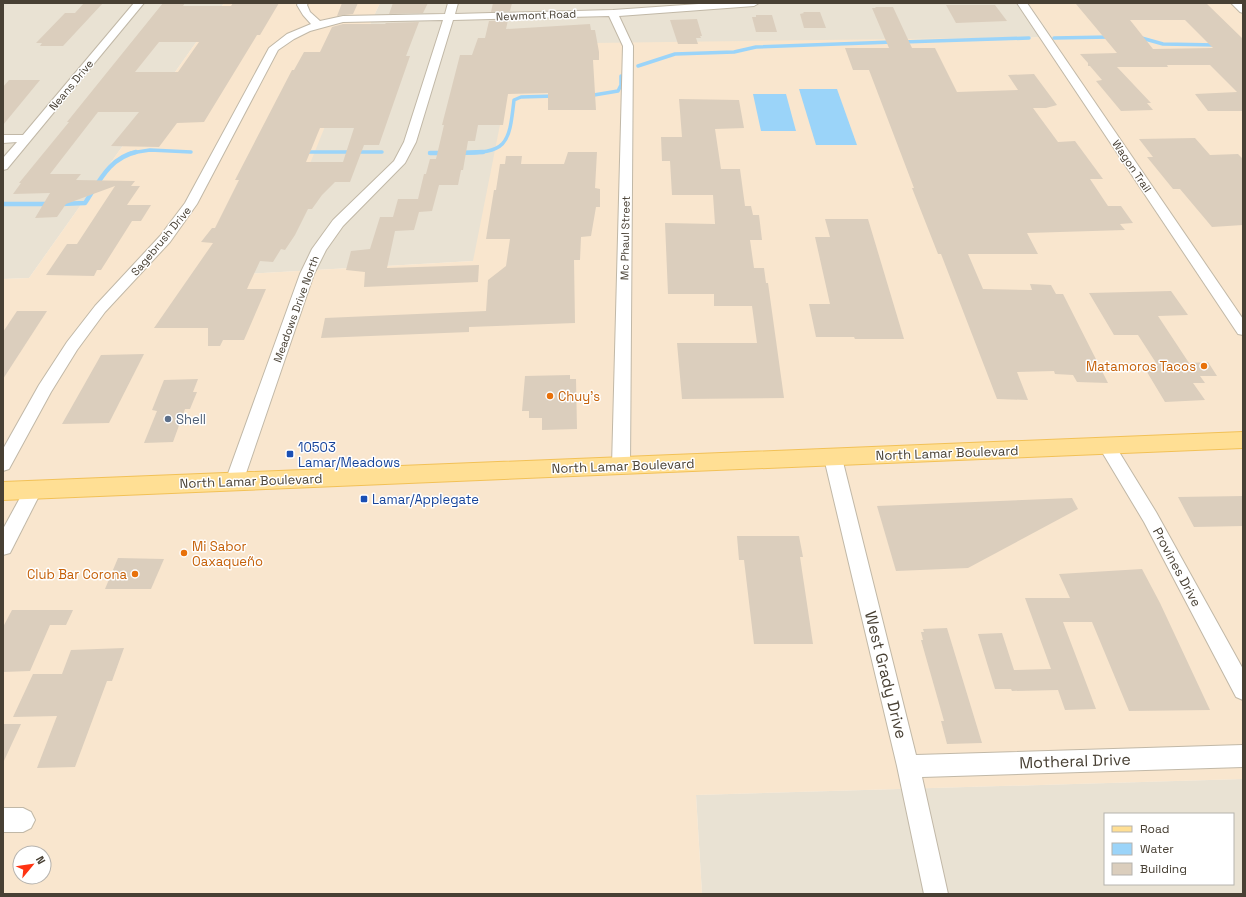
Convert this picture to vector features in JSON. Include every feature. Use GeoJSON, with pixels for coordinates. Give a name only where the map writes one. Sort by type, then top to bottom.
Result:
{"type":"FeatureCollection","features":[{"type":"Feature","properties":{"kind":"main road","name":"North Lamar Boulevard"},"geometry":{"type":"LineString","coordinates":[[3,491],[1243,440]]}},
{"type":"Feature","properties":{"kind":"street","name":"Neans Drive"},"geometry":{"type":"LineString","coordinates":[[3,166],[139,3]]}},
{"type":"Feature","properties":{"kind":"street"},"geometry":{"type":"LineString","coordinates":[[303,3],[302,5],[306,13],[317,24]]}},
{"type":"Feature","properties":{"kind":"street","name":"Meadows Drive North"},"geometry":{"type":"LineString","coordinates":[[234,482],[307,274],[319,249],[338,223],[399,164],[410,142],[452,3]]}},
{"type":"Feature","properties":{"kind":"street","name":"Newmont Road"},"geometry":{"type":"LineString","coordinates":[[317,24],[365,17],[448,17],[613,12],[661,6],[754,3]]}},
{"type":"Feature","properties":{"kind":"street","name":"Wagon Trail"},"geometry":{"type":"LineString","coordinates":[[1022,3],[1243,330]]}},
{"type":"Feature","properties":{"kind":"street"},"geometry":{"type":"LineString","coordinates":[[1236,3],[1243,10]]}},
{"type":"Feature","properties":{"kind":"street","name":"Mc Phaul Street"},"geometry":{"type":"LineString","coordinates":[[613,12],[628,46],[621,466]]}},
{"type":"Feature","properties":{"kind":"street","name":"Sagebrush Drive"},"geometry":{"type":"LineString","coordinates":[[3,464],[44,389],[72,346],[100,309],[165,238],[191,204],[274,48],[297,32],[317,24]]}},
{"type":"Feature","properties":{"kind":"street"},"geometry":{"type":"LineString","coordinates":[[3,138],[27,138]]}},
{"type":"Feature","properties":{"kind":"street","name":"Provines Drive"},"geometry":{"type":"LineString","coordinates":[[1107,446],[1150,517],[1243,690]]}},
{"type":"Feature","properties":{"kind":"street","name":"West Grady Drive"},"geometry":{"type":"LineString","coordinates":[[833,458],[908,766],[936,894]]}},
{"type":"Feature","properties":{"kind":"street"},"geometry":{"type":"LineString","coordinates":[[3,547],[33,490]]}},
{"type":"Feature","properties":{"kind":"street","name":"Motheral Drive"},"geometry":{"type":"LineString","coordinates":[[908,766],[1243,756]]}},
{"type":"Feature","properties":{"kind":"shaded area"},"geometry":{"type":"Polygon","coordinates":[[[3,3],[224,3],[29,278],[3,279],[3,3]]]}},
{"type":"Feature","properties":{"kind":"shaded area"},"geometry":{"type":"Polygon","coordinates":[[[224,3],[380,3],[345,77],[307,171],[227,275],[473,261],[516,44],[1052,37],[1028,3],[1243,3],[1243,779],[696,795],[702,894],[3,894],[3,279],[29,278],[224,3]]]}},
{"type":"Feature","properties":{"kind":"shaded area"},"geometry":{"type":"Polygon","coordinates":[[[380,3],[1028,3],[1052,37],[1013,38],[473,261],[227,275],[345,77],[380,3]]]}},
{"type":"Feature","properties":{"kind":"shaded area"},"geometry":{"type":"Polygon","coordinates":[[[1243,779],[1243,894],[702,894],[696,795],[1243,779]]]}},
{"type":"Feature","properties":{"kind":"water"},"geometry":{"type":"Polygon","coordinates":[[[799,89],[837,89],[857,145],[816,145],[799,89]]]}},
{"type":"Feature","properties":{"kind":"water"},"geometry":{"type":"Polygon","coordinates":[[[753,94],[786,94],[796,131],[761,131],[753,94]]]}},
{"type":"Feature","properties":{"kind":"building"},"geometry":{"type":"Polygon","coordinates":[[[84,3],[103,3],[63,46],[40,46],[42,43],[36,43],[65,13],[75,13],[84,3]]]}},
{"type":"Feature","properties":{"kind":"building"},"geometry":{"type":"Polygon","coordinates":[[[163,3],[185,3],[183,6],[231,6],[233,3],[279,3],[260,35],[257,35],[204,122],[177,123],[159,147],[111,146],[139,112],[98,112],[50,174],[81,174],[76,180],[135,181],[131,186],[140,186],[127,205],[151,205],[141,221],[132,221],[101,270],[97,270],[94,276],[46,275],[67,244],[77,244],[115,186],[66,204],[57,217],[35,218],[50,193],[13,194],[21,183],[19,183],[69,122],[67,122],[163,3]],[[159,42],[135,72],[178,72],[199,42],[159,42]]]}},
{"type":"Feature","properties":{"kind":"building"},"geometry":{"type":"Polygon","coordinates":[[[342,3],[358,3],[353,14],[337,16],[342,3]]]}},
{"type":"Feature","properties":{"kind":"building"},"geometry":{"type":"Polygon","coordinates":[[[393,3],[428,3],[423,13],[389,14],[393,3]]]}},
{"type":"Feature","properties":{"kind":"building"},"geometry":{"type":"Polygon","coordinates":[[[493,3],[512,3],[510,11],[491,12],[493,3]]]}},
{"type":"Feature","properties":{"kind":"building"},"geometry":{"type":"Polygon","coordinates":[[[1206,3],[1243,39],[1243,111],[1208,111],[1195,94],[1237,92],[1210,65],[1167,65],[1168,67],[1117,67],[1151,103],[1147,103],[1153,110],[1121,111],[1096,81],[1102,80],[1090,66],[1088,66],[1088,63],[1080,54],[1117,53],[1076,4],[1206,3]],[[1130,20],[1153,49],[1213,48],[1185,20],[1130,20]]]}},
{"type":"Feature","properties":{"kind":"building"},"geometry":{"type":"Polygon","coordinates":[[[946,5],[995,5],[1007,21],[956,23],[946,5]]]}},
{"type":"Feature","properties":{"kind":"building"},"geometry":{"type":"Polygon","coordinates":[[[875,7],[893,7],[912,48],[935,48],[957,92],[1018,90],[1008,75],[1034,74],[1057,105],[1046,108],[1033,108],[1058,142],[1075,141],[1103,179],[1090,179],[1108,206],[1121,206],[1133,223],[1120,224],[1125,230],[1027,233],[1038,254],[968,254],[983,289],[1032,290],[1030,284],[1051,285],[1056,294],[1063,294],[1108,383],[1077,382],[1073,375],[1055,374],[1054,371],[1017,372],[1028,400],[997,399],[941,254],[938,254],[912,188],[914,188],[869,70],[853,70],[845,48],[889,48],[872,8],[876,8],[875,7]]]}},
{"type":"Feature","properties":{"kind":"building"},"geometry":{"type":"Polygon","coordinates":[[[803,12],[820,12],[826,28],[804,28],[800,14],[804,13],[803,12]]]}},
{"type":"Feature","properties":{"kind":"building"},"geometry":{"type":"Polygon","coordinates":[[[756,15],[772,15],[777,32],[756,32],[752,17],[756,17],[756,15]]]}},
{"type":"Feature","properties":{"kind":"building"},"geometry":{"type":"Polygon","coordinates":[[[697,19],[702,36],[700,36],[701,38],[696,38],[698,44],[678,44],[670,20],[697,19]]]}},
{"type":"Feature","properties":{"kind":"building"},"geometry":{"type":"Polygon","coordinates":[[[508,20],[506,29],[590,24],[591,30],[595,30],[599,52],[599,60],[593,60],[596,110],[548,110],[548,93],[508,94],[503,125],[478,125],[475,141],[468,141],[463,170],[461,170],[458,185],[439,185],[432,211],[419,212],[414,230],[395,231],[387,268],[479,265],[478,282],[364,287],[365,272],[346,270],[351,251],[370,249],[380,217],[393,217],[398,199],[418,199],[424,174],[426,174],[430,159],[436,159],[444,125],[442,125],[460,55],[472,55],[478,38],[485,38],[489,21],[508,20]]]}},
{"type":"Feature","properties":{"kind":"building"},"geometry":{"type":"Polygon","coordinates":[[[419,22],[406,56],[410,56],[379,145],[364,145],[350,182],[335,182],[322,195],[312,209],[308,209],[295,235],[285,250],[281,249],[273,262],[260,261],[247,289],[266,289],[244,340],[223,340],[220,346],[208,346],[208,328],[154,328],[213,243],[201,242],[212,228],[215,228],[239,180],[235,180],[292,70],[294,70],[304,52],[320,52],[332,27],[343,24],[419,22]],[[320,128],[306,162],[343,162],[354,128],[320,128]]]}},
{"type":"Feature","properties":{"kind":"building"},"geometry":{"type":"Polygon","coordinates":[[[9,80],[40,80],[3,125],[3,87],[9,80]]]}},
{"type":"Feature","properties":{"kind":"building"},"geometry":{"type":"Polygon","coordinates":[[[679,99],[739,100],[744,128],[715,129],[721,169],[740,169],[745,206],[751,206],[753,215],[759,215],[762,240],[750,240],[754,268],[764,268],[766,283],[768,283],[784,398],[682,399],[677,343],[757,343],[752,306],[714,306],[714,294],[668,294],[665,223],[715,224],[713,195],[672,195],[670,161],[662,161],[661,137],[682,137],[679,99]]]}},
{"type":"Feature","properties":{"kind":"building"},"geometry":{"type":"Polygon","coordinates":[[[1195,138],[1210,155],[1238,154],[1243,159],[1243,225],[1212,227],[1180,189],[1173,189],[1147,157],[1153,157],[1139,139],[1195,138]]]}},
{"type":"Feature","properties":{"kind":"building"},"geometry":{"type":"Polygon","coordinates":[[[568,152],[597,152],[595,188],[600,189],[600,207],[596,207],[591,236],[581,237],[580,260],[574,260],[575,323],[469,327],[469,332],[321,338],[325,318],[486,311],[488,280],[506,266],[510,239],[486,239],[500,164],[505,164],[506,156],[522,156],[521,164],[564,164],[568,152]]]}},
{"type":"Feature","properties":{"kind":"building"},"geometry":{"type":"Polygon","coordinates":[[[825,219],[868,219],[904,339],[816,337],[809,304],[830,304],[815,237],[830,237],[825,219]]]}},
{"type":"Feature","properties":{"kind":"building"},"geometry":{"type":"Polygon","coordinates":[[[1171,291],[1188,315],[1158,316],[1189,363],[1208,362],[1217,376],[1200,376],[1205,383],[1193,383],[1205,400],[1165,402],[1144,367],[1158,366],[1138,335],[1114,335],[1089,293],[1171,291]]]}},
{"type":"Feature","properties":{"kind":"building"},"geometry":{"type":"Polygon","coordinates":[[[17,311],[47,311],[3,379],[3,332],[17,311]]]}},
{"type":"Feature","properties":{"kind":"building"},"geometry":{"type":"Polygon","coordinates":[[[144,354],[109,423],[62,424],[101,355],[144,354]]]}},
{"type":"Feature","properties":{"kind":"building"},"geometry":{"type":"Polygon","coordinates":[[[570,375],[570,379],[576,379],[577,429],[542,430],[542,418],[529,418],[529,411],[522,411],[525,376],[570,375]]]}},
{"type":"Feature","properties":{"kind":"building"},"geometry":{"type":"Polygon","coordinates":[[[198,379],[193,392],[197,392],[190,409],[185,409],[173,442],[144,443],[157,411],[152,410],[164,380],[198,379]]]}},
{"type":"Feature","properties":{"kind":"building"},"geometry":{"type":"Polygon","coordinates":[[[1243,496],[1243,526],[1194,527],[1178,497],[1243,496]]]}},
{"type":"Feature","properties":{"kind":"building"},"geometry":{"type":"Polygon","coordinates":[[[1072,498],[1078,509],[968,568],[896,571],[877,506],[1072,498]]]}},
{"type":"Feature","properties":{"kind":"building"},"geometry":{"type":"Polygon","coordinates":[[[737,536],[799,536],[803,557],[800,557],[813,644],[754,644],[744,560],[739,560],[737,536]]]}},
{"type":"Feature","properties":{"kind":"building","name":"Club Bar Corona"},"geometry":{"type":"Polygon","coordinates":[[[118,558],[164,559],[151,589],[105,589],[118,558]]]}},
{"type":"Feature","properties":{"kind":"building"},"geometry":{"type":"Polygon","coordinates":[[[1142,569],[1160,603],[1210,710],[1129,711],[1092,622],[1063,622],[1096,709],[1065,710],[1058,690],[1012,691],[1011,689],[995,689],[978,634],[1002,633],[1014,670],[1051,669],[1025,598],[1070,598],[1059,574],[1142,569]]]}},
{"type":"Feature","properties":{"kind":"building"},"geometry":{"type":"Polygon","coordinates":[[[12,610],[73,610],[66,625],[50,625],[30,671],[3,672],[3,627],[12,610]]]}},
{"type":"Feature","properties":{"kind":"building"},"geometry":{"type":"Polygon","coordinates":[[[947,628],[982,743],[947,744],[941,721],[944,721],[921,640],[923,640],[921,632],[924,632],[923,629],[947,628]]]}},
{"type":"Feature","properties":{"kind":"building"},"geometry":{"type":"Polygon","coordinates":[[[124,648],[112,681],[107,681],[75,767],[37,768],[57,716],[13,717],[33,674],[62,674],[71,650],[124,648]]]}},
{"type":"Feature","properties":{"kind":"building"},"geometry":{"type":"Polygon","coordinates":[[[3,724],[21,724],[3,763],[3,724]]]}},
{"type":"Feature","properties":{"kind":"waterway"},"geometry":{"type":"LineString","coordinates":[[1054,38],[1110,37]]}},
{"type":"Feature","properties":{"kind":"waterway"},"geometry":{"type":"LineString","coordinates":[[1138,37],[1163,44],[1217,45]]}},
{"type":"Feature","properties":{"kind":"waterway"},"geometry":{"type":"LineString","coordinates":[[902,42],[1029,38]]}},
{"type":"Feature","properties":{"kind":"waterway"},"geometry":{"type":"LineString","coordinates":[[638,66],[675,54],[734,52],[756,47],[893,42]]}},
{"type":"Feature","properties":{"kind":"waterway"},"geometry":{"type":"LineString","coordinates":[[588,96],[618,91],[621,85],[621,76]]}},
{"type":"Feature","properties":{"kind":"waterway"},"geometry":{"type":"LineString","coordinates":[[480,152],[496,148],[502,144],[507,137],[510,128],[514,100],[521,97],[555,96]]}},
{"type":"Feature","properties":{"kind":"waterway"},"geometry":{"type":"LineString","coordinates":[[135,152],[150,150],[191,152]]}},
{"type":"Feature","properties":{"kind":"waterway"},"geometry":{"type":"LineString","coordinates":[[61,204],[85,203],[100,179],[112,165],[127,155],[135,152]]}},
{"type":"Feature","properties":{"kind":"waterway"},"geometry":{"type":"LineString","coordinates":[[304,152],[382,152]]}},
{"type":"Feature","properties":{"kind":"waterway"},"geometry":{"type":"LineString","coordinates":[[480,152],[474,153],[458,153],[480,152]]}},
{"type":"Feature","properties":{"kind":"waterway"},"geometry":{"type":"LineString","coordinates":[[430,153],[444,153]]}},
{"type":"Feature","properties":{"kind":"waterway"},"geometry":{"type":"LineString","coordinates":[[3,204],[51,204]]}},
{"type":"Feature","properties":{"kind":"place","name":"Matamoros Tacos"},"geometry":{"type":"Point","coordinates":[1204,366]}},
{"type":"Feature","properties":{"kind":"place","name":"Chuy's"},"geometry":{"type":"Point","coordinates":[550,396]}},
{"type":"Feature","properties":{"kind":"place","name":"Shell"},"geometry":{"type":"Point","coordinates":[168,419]}},
{"type":"Feature","properties":{"kind":"place","name":"10503 Lamar/Meadows"},"geometry":{"type":"Point","coordinates":[290,454]}},
{"type":"Feature","properties":{"kind":"place","name":"Lamar/Applegate"},"geometry":{"type":"Point","coordinates":[364,499]}},
{"type":"Feature","properties":{"kind":"place","name":"Mi Sabor Oaxaqueño"},"geometry":{"type":"Point","coordinates":[184,553]}},
{"type":"Feature","properties":{"kind":"place","name":"Club Bar Corona"},"geometry":{"type":"Point","coordinates":[135,574]}}]}
